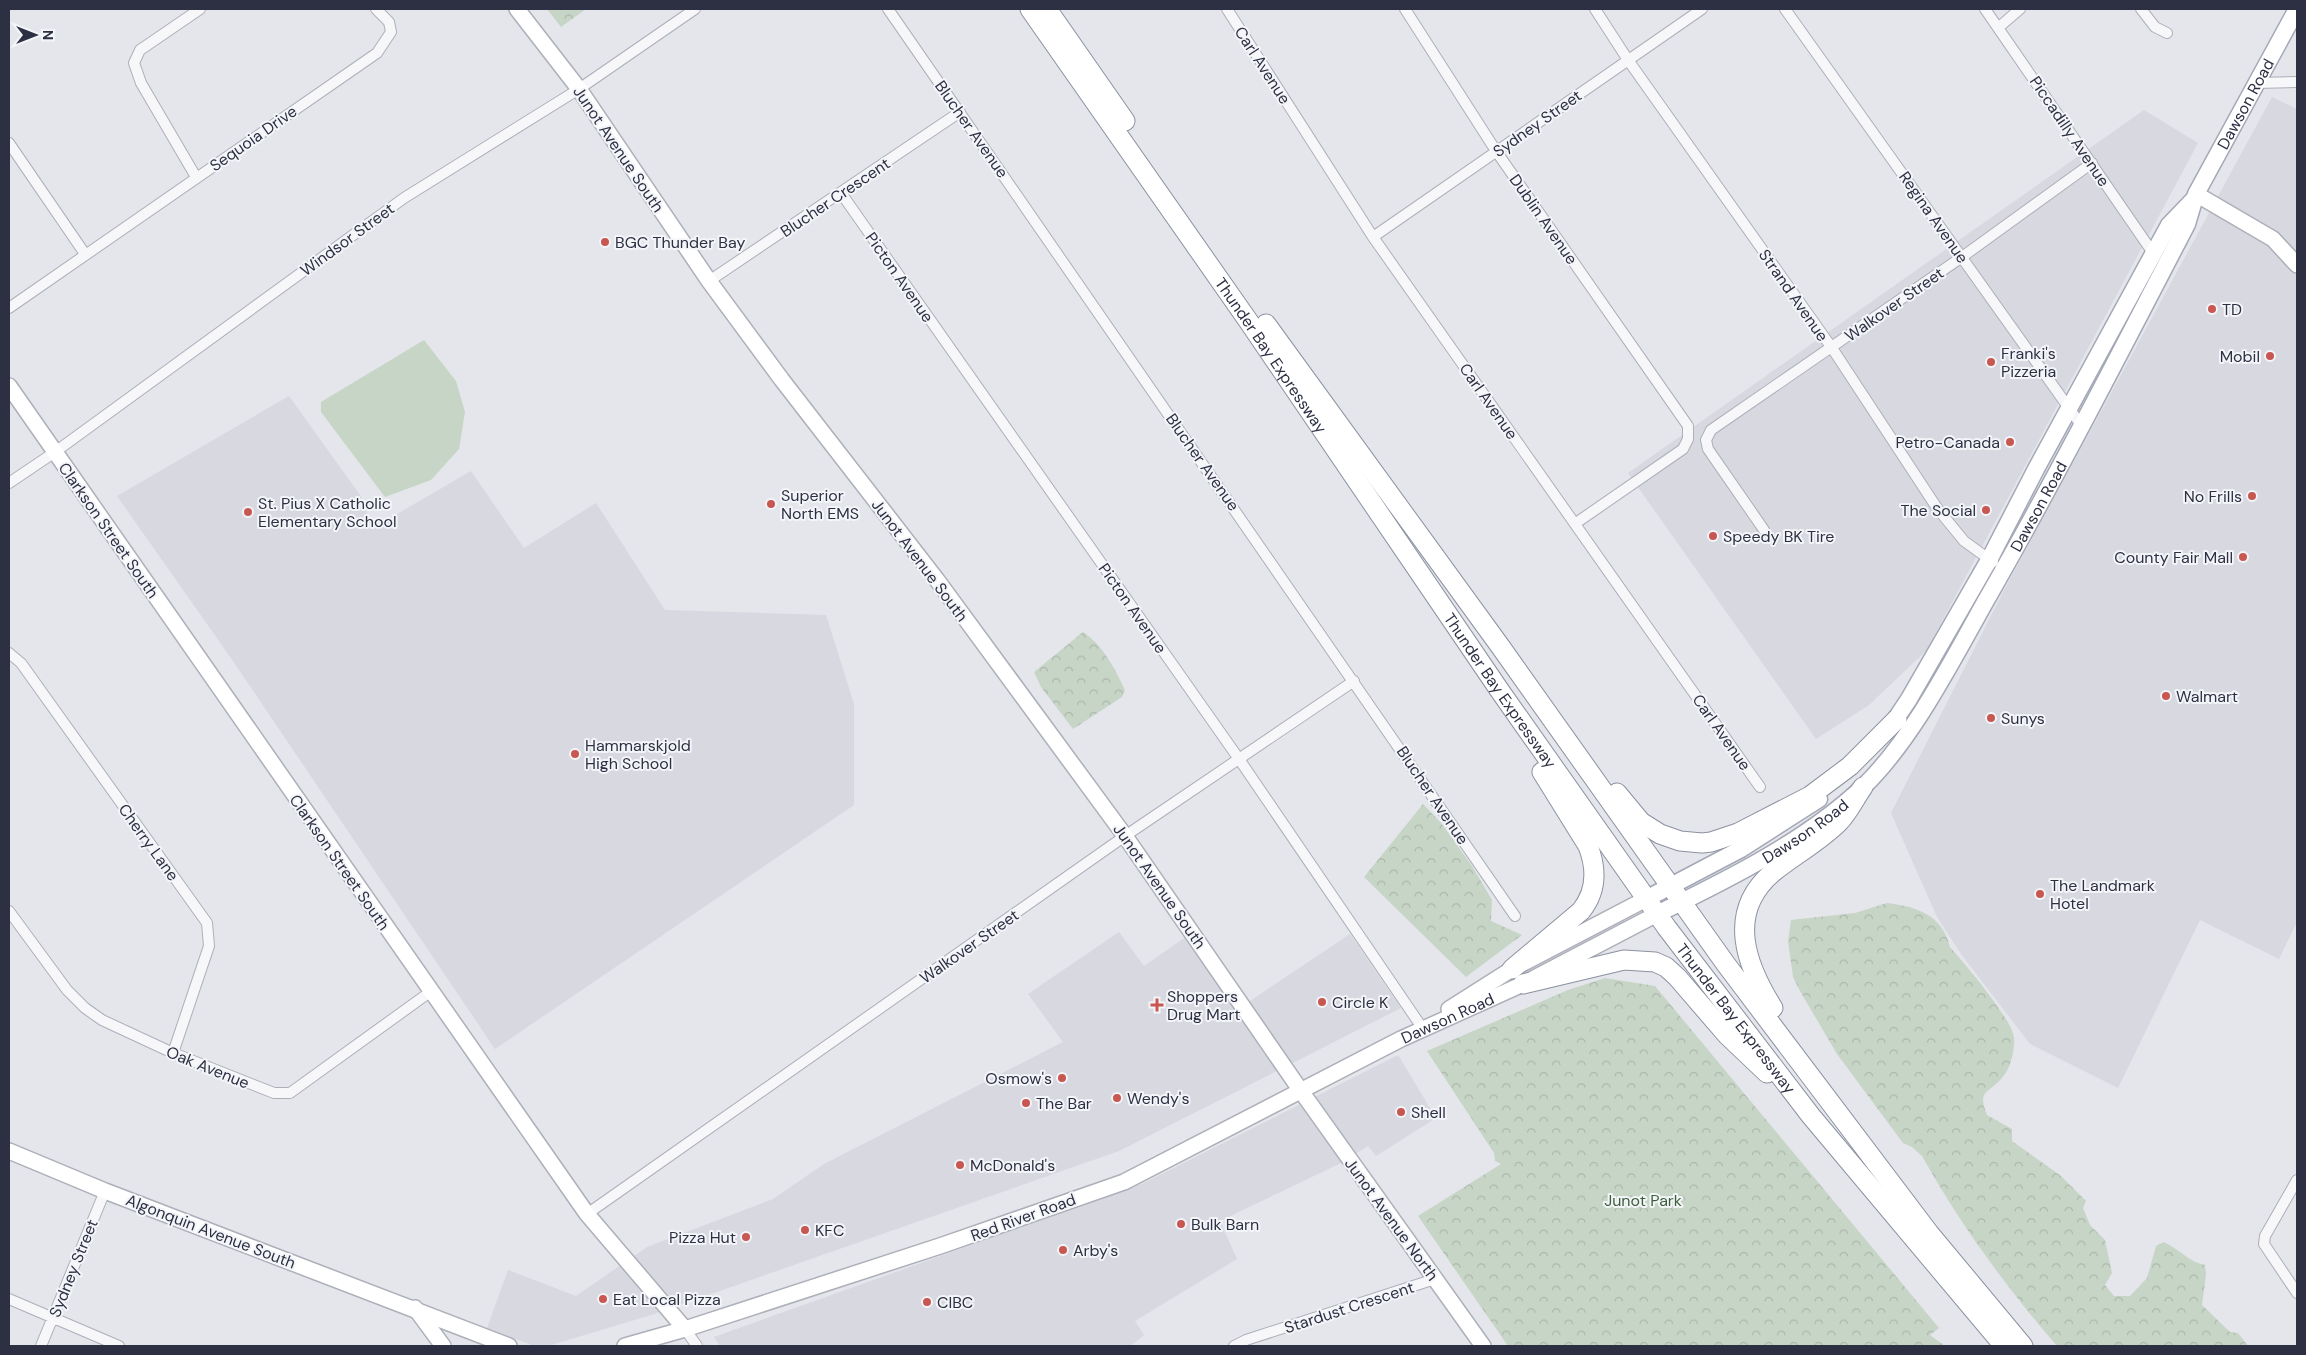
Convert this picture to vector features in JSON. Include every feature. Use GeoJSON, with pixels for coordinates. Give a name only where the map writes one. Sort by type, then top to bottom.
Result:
{"type":"FeatureCollection","features":[{"type":"Feature","properties":{"kind":"highway","name":"Thunder Bay Expressway"},"geometry":{"type":"LineString","coordinates":[[1030,9],[1244,314],[1500,691],[1646,899],[1811,1116],[2004,1346]]}},
{"type":"Feature","properties":{"kind":"highway","name":"Thunder Bay Expressway"},"geometry":{"type":"LineString","coordinates":[[1047,9],[1258,314],[1528,685],[1670,887],[1929,1233],[2022,1346]]}},
{"type":"Feature","properties":{"kind":"highway"},"geometry":{"type":"LineString","coordinates":[[1528,685],[1641,822],[1669,837],[1702,843],[1738,833],[1810,796],[1850,766],[1897,719]]}},
{"type":"Feature","properties":{"kind":"highway"},"geometry":{"type":"LineString","coordinates":[[1500,691],[1530,753],[1584,837],[1593,858],[1594,870],[1594,884],[1588,903],[1517,976]]}},
{"type":"Feature","properties":{"kind":"highway"},"geometry":{"type":"LineString","coordinates":[[1824,1093],[1760,987],[1749,962],[1745,932],[1748,911],[1761,884],[1841,820],[1863,787]]}},
{"type":"Feature","properties":{"kind":"highway"},"geometry":{"type":"LineString","coordinates":[[1517,976],[1624,960],[1655,962],[1666,967],[1677,977],[1727,1035],[1811,1116]]}},
{"type":"Feature","properties":{"kind":"main road","name":"Junot Avenue South"},"geometry":{"type":"LineString","coordinates":[[517,9],[579,90],[709,281],[782,380],[937,580],[1125,836],[1301,1091]]}},
{"type":"Feature","properties":{"kind":"main road","name":"Dawson Road"},"geometry":{"type":"LineString","coordinates":[[1401,1039],[1421,1026],[1517,976],[1681,902],[1801,836],[1836,811],[1863,787],[1893,752],[1943,678],[2004,569],[2187,224],[2195,196],[2297,9]]}},
{"type":"Feature","properties":{"kind":"main road","name":"Dawson Road"},"geometry":{"type":"LineString","coordinates":[[1401,1039],[1517,976],[1646,899],[1741,849],[1829,793],[1854,771],[1897,719],[1989,560],[2153,253],[2169,225],[2195,196]]}},
{"type":"Feature","properties":{"kind":"main road"},"geometry":{"type":"LineString","coordinates":[[2195,196],[2273,239],[2297,265]]}},
{"type":"Feature","properties":{"kind":"main road","name":"Clarkson Street South"},"geometry":{"type":"LineString","coordinates":[[9,386],[430,992],[587,1214],[685,1329]]}},
{"type":"Feature","properties":{"kind":"main road","name":"Red River Road"},"geometry":{"type":"LineString","coordinates":[[625,1346],[685,1329],[940,1246],[1124,1182],[1401,1039]]}},
{"type":"Feature","properties":{"kind":"main road","name":"Junot Avenue North"},"geometry":{"type":"LineString","coordinates":[[1301,1091],[1483,1346]]}},
{"type":"Feature","properties":{"kind":"main road","name":"Algonquin Avenue South"},"geometry":{"type":"LineString","coordinates":[[9,1151],[105,1191],[415,1308],[509,1346]]}},
{"type":"Feature","properties":{"kind":"main road"},"geometry":{"type":"LineString","coordinates":[[415,1308],[442,1346]]}},
{"type":"Feature","properties":{"kind":"street"},"geometry":{"type":"LineString","coordinates":[[196,177],[141,83],[134,63],[140,50],[200,9]]}},
{"type":"Feature","properties":{"kind":"street","name":"Sequoia Drive"},"geometry":{"type":"LineString","coordinates":[[9,308],[377,52],[391,32],[389,22],[376,9]]}},
{"type":"Feature","properties":{"kind":"street","name":"Windsor Street"},"geometry":{"type":"LineString","coordinates":[[9,482],[55,452],[404,198],[579,90],[695,9]]}},
{"type":"Feature","properties":{"kind":"street","name":"Blucher Avenue"},"geometry":{"type":"LineString","coordinates":[[888,9],[1515,916]]}},
{"type":"Feature","properties":{"kind":"street","name":"Carl Avenue"},"geometry":{"type":"LineString","coordinates":[[1227,9],[1373,237],[1760,787]]}},
{"type":"Feature","properties":{"kind":"street","name":"Dublin Avenue"},"geometry":{"type":"LineString","coordinates":[[1405,9],[1496,151],[1688,426],[1688,439],[1683,448],[1576,523]]}},
{"type":"Feature","properties":{"kind":"street","name":"Strand Avenue"},"geometry":{"type":"LineString","coordinates":[[1595,9],[1628,60],[1832,348],[1937,508],[1964,541],[2004,569]]}},
{"type":"Feature","properties":{"kind":"street","name":"Sydney Street"},"geometry":{"type":"LineString","coordinates":[[1373,237],[1702,9]]}},
{"type":"Feature","properties":{"kind":"street","name":"Regina Avenue"},"geometry":{"type":"LineString","coordinates":[[1785,9],[2081,426]]}},
{"type":"Feature","properties":{"kind":"street","name":"Piccadilly Avenue"},"geometry":{"type":"LineString","coordinates":[[1985,9],[2153,253]]}},
{"type":"Feature","properties":{"kind":"street"},"geometry":{"type":"LineString","coordinates":[[1999,27],[2020,9]]}},
{"type":"Feature","properties":{"kind":"street"},"geometry":{"type":"LineString","coordinates":[[2142,9],[2155,27],[2167,33]]}},
{"type":"Feature","properties":{"kind":"street"},"geometry":{"type":"LineString","coordinates":[[2255,83],[2297,82]]}},
{"type":"Feature","properties":{"kind":"street","name":"Blucher Crescent"},"geometry":{"type":"LineString","coordinates":[[709,281],[960,112]]}},
{"type":"Feature","properties":{"kind":"street"},"geometry":{"type":"LineString","coordinates":[[9,143],[85,254]]}},
{"type":"Feature","properties":{"kind":"street","name":"Walkover Street"},"geometry":{"type":"LineString","coordinates":[[1764,530],[1708,449],[1706,440],[1711,430],[1962,257],[2092,163]]}},
{"type":"Feature","properties":{"kind":"street","name":"Picton Avenue"},"geometry":{"type":"LineString","coordinates":[[842,193],[1239,759],[1421,1026]]}},
{"type":"Feature","properties":{"kind":"street","name":"Cherry Lane"},"geometry":{"type":"LineString","coordinates":[[9,653],[21,663],[207,924],[209,946],[173,1054]]}},
{"type":"Feature","properties":{"kind":"street","name":"Walkover Street"},"geometry":{"type":"LineString","coordinates":[[587,1214],[1125,836],[1354,681]]}},
{"type":"Feature","properties":{"kind":"street","name":"Oak Avenue"},"geometry":{"type":"LineString","coordinates":[[9,911],[67,990],[85,1008],[102,1020],[173,1054],[274,1093],[290,1093],[430,992]]}},
{"type":"Feature","properties":{"kind":"street"},"geometry":{"type":"LineString","coordinates":[[2297,1180],[2266,1236],[2264,1244],[2297,1293]]}},
{"type":"Feature","properties":{"kind":"street","name":"Sydney Street"},"geometry":{"type":"LineString","coordinates":[[41,1346],[105,1191]]}},
{"type":"Feature","properties":{"kind":"street","name":"Stardust Crescent"},"geometry":{"type":"LineString","coordinates":[[1234,1346],[1246,1340],[1435,1279]]}},
{"type":"Feature","properties":{"kind":"street"},"geometry":{"type":"LineString","coordinates":[[9,1299],[118,1346]]}},
{"type":"Feature","properties":{"kind":"street"},"geometry":{"type":"LineString","coordinates":[[685,1329],[697,1346]]}},
{"type":"Feature","properties":{"kind":"shaded area"},"geometry":{"type":"Polygon","coordinates":[[[2272,97],[2297,109],[2297,922],[2279,959],[2200,920],[2118,1088],[2030,1044],[1961,954],[1937,917],[1891,813],[2004,590],[2272,97]]]}},
{"type":"Feature","properties":{"kind":"shaded area"},"geometry":{"type":"Polygon","coordinates":[[[2144,110],[2198,143],[1926,651],[1869,705],[1816,739],[1628,473],[2144,110]]]}},
{"type":"Feature","properties":{"kind":"shaded area","name":"Hammarskjold High School"},"geometry":{"type":"Polygon","coordinates":[[[289,396],[360,495],[373,528],[471,471],[524,548],[596,503],[665,610],[826,615],[854,704],[854,805],[495,1049],[233,661],[117,496],[289,396]]]}},
{"type":"Feature","properties":{"kind":"shaded area"},"geometry":{"type":"Polygon","coordinates":[[[1119,932],[1144,966],[1187,936],[1238,1009],[1350,934],[1401,1008],[1119,1151],[651,1315],[548,1346],[534,1346],[487,1328],[508,1270],[576,1296],[647,1247],[773,1199],[824,1164],[1063,1042],[1028,994],[1119,932]]]}},
{"type":"Feature","properties":{"kind":"shaded area"},"geometry":{"type":"Polygon","coordinates":[[[1398,1055],[1436,1118],[1376,1156],[1368,1146],[1341,1163],[1220,1221],[1237,1259],[1135,1321],[1144,1335],[1131,1346],[720,1346],[714,1337],[1142,1184],[1398,1055]]]}},
{"type":"Feature","properties":{"kind":"green space"},"geometry":{"type":"Polygon","coordinates":[[[547,9],[586,9],[561,27],[547,9]]]}},
{"type":"Feature","properties":{"kind":"green space"},"geometry":{"type":"Polygon","coordinates":[[[424,340],[456,381],[465,412],[459,449],[431,480],[385,497],[321,412],[321,402],[424,340]]]}},
{"type":"Feature","properties":{"kind":"green space"},"geometry":{"type":"Polygon","coordinates":[[[1083,632],[1097,644],[1113,666],[1125,690],[1122,697],[1073,729],[1041,687],[1034,672],[1083,632]]]}},
{"type":"Feature","properties":{"kind":"green space"},"geometry":{"type":"Polygon","coordinates":[[[1423,804],[1442,824],[1472,866],[1492,900],[1491,921],[1522,935],[1466,977],[1364,877],[1423,804]]]}},
{"type":"Feature","properties":{"kind":"green space"},"geometry":{"type":"Polygon","coordinates":[[[1887,903],[1918,910],[1935,920],[1946,936],[1950,947],[2006,1018],[2014,1038],[2013,1054],[2005,1074],[1986,1093],[1983,1101],[1984,1107],[1987,1115],[2012,1129],[2012,1141],[2061,1176],[2086,1201],[2083,1208],[2090,1225],[2105,1240],[2112,1273],[2105,1285],[2114,1296],[2130,1296],[2147,1278],[2156,1246],[2164,1242],[2194,1261],[2205,1265],[2206,1275],[2202,1305],[2230,1332],[2238,1333],[2248,1346],[2057,1346],[2038,1324],[1968,1230],[1922,1156],[1912,1147],[1903,1143],[1837,1054],[1793,977],[1788,941],[1791,920],[1855,913],[1887,903]]]}},
{"type":"Feature","properties":{"kind":"green space","name":"Junot Park"},"geometry":{"type":"Polygon","coordinates":[[[1605,978],[1655,986],[1939,1328],[1930,1335],[1945,1346],[1508,1346],[1418,1216],[1501,1164],[1495,1161],[1494,1153],[1427,1051],[1568,990],[1605,978]]]}},
{"type":"Feature","properties":{"kind":"place","name":"BGC Thunder Bay"},"geometry":{"type":"Point","coordinates":[605,242]}},
{"type":"Feature","properties":{"kind":"place","name":"TD"},"geometry":{"type":"Point","coordinates":[2212,309]}},
{"type":"Feature","properties":{"kind":"place","name":"Mobil"},"geometry":{"type":"Point","coordinates":[2270,356]}},
{"type":"Feature","properties":{"kind":"place","name":"Franki's Pizzeria"},"geometry":{"type":"Point","coordinates":[1991,362]}},
{"type":"Feature","properties":{"kind":"place","name":"Petro-Canada"},"geometry":{"type":"Point","coordinates":[2010,442]}},
{"type":"Feature","properties":{"kind":"place","name":"No Frills"},"geometry":{"type":"Point","coordinates":[2252,496]}},
{"type":"Feature","properties":{"kind":"place","name":"Superior North EMS"},"geometry":{"type":"Point","coordinates":[771,504]}},
{"type":"Feature","properties":{"kind":"place","name":"The Social"},"geometry":{"type":"Point","coordinates":[1986,510]}},
{"type":"Feature","properties":{"kind":"place","name":"St. Pius X Catholic Elementary School"},"geometry":{"type":"Point","coordinates":[248,512]}},
{"type":"Feature","properties":{"kind":"place","name":"Speedy BK Tire"},"geometry":{"type":"Point","coordinates":[1713,536]}},
{"type":"Feature","properties":{"kind":"place","name":"County Fair Mall"},"geometry":{"type":"Point","coordinates":[2243,557]}},
{"type":"Feature","properties":{"kind":"place","name":"Walmart"},"geometry":{"type":"Point","coordinates":[2166,696]}},
{"type":"Feature","properties":{"kind":"place","name":"Sunys"},"geometry":{"type":"Point","coordinates":[1991,718]}},
{"type":"Feature","properties":{"kind":"place","name":"Hammarskjold High School"},"geometry":{"type":"Point","coordinates":[575,754]}},
{"type":"Feature","properties":{"kind":"place","name":"The Landmark Hotel"},"geometry":{"type":"Point","coordinates":[2040,894]}},
{"type":"Feature","properties":{"kind":"place","name":"Circle K"},"geometry":{"type":"Point","coordinates":[1322,1002]}},
{"type":"Feature","properties":{"kind":"place","name":"Shoppers Drug Mart"},"geometry":{"type":"Point","coordinates":[1157,1005]}},
{"type":"Feature","properties":{"kind":"place","name":"Osmow's"},"geometry":{"type":"Point","coordinates":[1062,1078]}},
{"type":"Feature","properties":{"kind":"place","name":"Wendy's"},"geometry":{"type":"Point","coordinates":[1117,1098]}},
{"type":"Feature","properties":{"kind":"place","name":"The Bar"},"geometry":{"type":"Point","coordinates":[1026,1103]}},
{"type":"Feature","properties":{"kind":"place","name":"Shell"},"geometry":{"type":"Point","coordinates":[1401,1112]}},
{"type":"Feature","properties":{"kind":"place","name":"McDonald's"},"geometry":{"type":"Point","coordinates":[960,1165]}},
{"type":"Feature","properties":{"kind":"place","name":"Bulk Barn"},"geometry":{"type":"Point","coordinates":[1181,1224]}},
{"type":"Feature","properties":{"kind":"place","name":"KFC"},"geometry":{"type":"Point","coordinates":[805,1230]}},
{"type":"Feature","properties":{"kind":"place","name":"Pizza Hut"},"geometry":{"type":"Point","coordinates":[746,1237]}},
{"type":"Feature","properties":{"kind":"place","name":"Arby's"},"geometry":{"type":"Point","coordinates":[1063,1250]}},
{"type":"Feature","properties":{"kind":"place","name":"Eat Local Pizza"},"geometry":{"type":"Point","coordinates":[603,1299]}},
{"type":"Feature","properties":{"kind":"place","name":"CIBC"},"geometry":{"type":"Point","coordinates":[927,1302]}}]}
